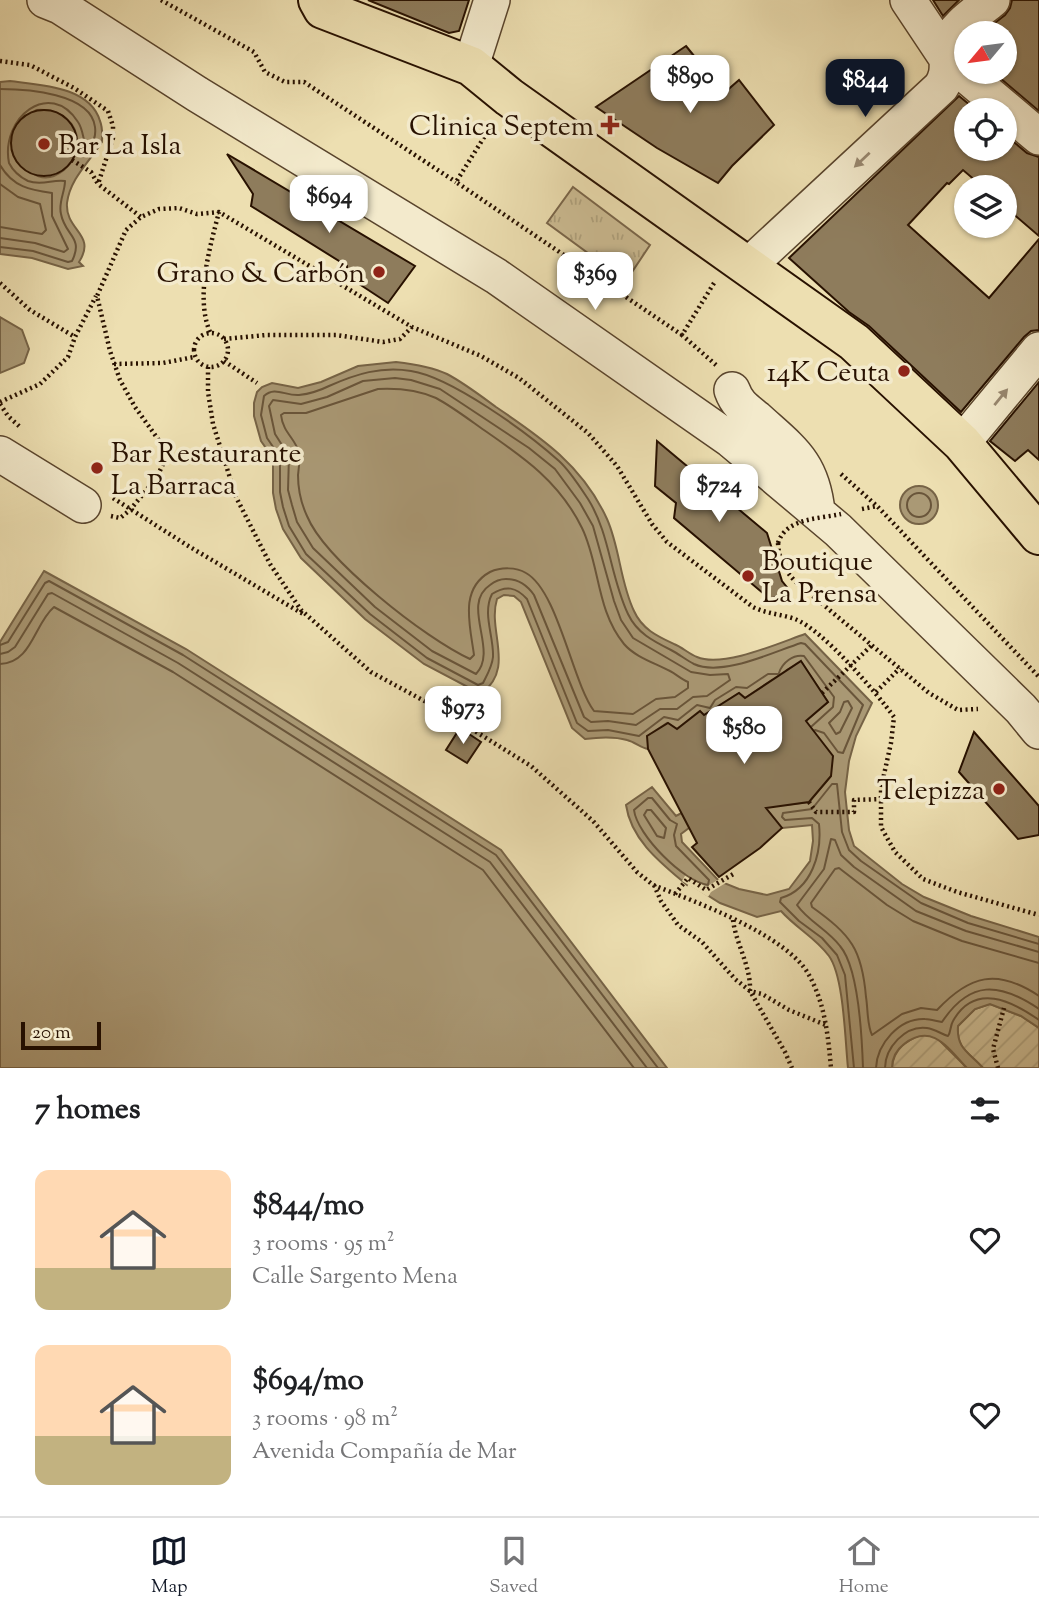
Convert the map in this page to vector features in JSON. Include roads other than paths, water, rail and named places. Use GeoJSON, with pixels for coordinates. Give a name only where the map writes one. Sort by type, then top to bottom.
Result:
{"type":"FeatureCollection","features":[{"type":"Feature","properties":{"kind":"main road"},"geometry":{"type":"LineString","coordinates":[[323,3],[471,66],[509,97],[854,342],[962,443],[1039,535]]}},
{"type":"Feature","properties":{"kind":"street"},"geometry":{"type":"LineString","coordinates":[[471,66],[492,0]]}},
{"type":"Feature","properties":{"kind":"street"},"geometry":{"type":"LineString","coordinates":[[908,0],[948,60],[1039,137]]}},
{"type":"Feature","properties":{"kind":"street"},"geometry":{"type":"LineString","coordinates":[[748,266],[941,87],[948,76],[948,44],[953,34],[992,0]]}},
{"type":"Feature","properties":{"kind":"street"},"geometry":{"type":"LineString","coordinates":[[53,2],[197,94],[496,276],[731,440],[829,513]]}},
{"type":"Feature","properties":{"kind":"street"},"geometry":{"type":"LineString","coordinates":[[962,443],[1039,350]]}},
{"type":"Feature","properties":{"kind":"street"},"geometry":{"type":"LineString","coordinates":[[732,390],[742,408],[793,451],[806,468],[814,489],[838,530],[1030,720]]}},
{"type":"Feature","properties":{"kind":"street"},"geometry":{"type":"LineString","coordinates":[[11,442],[90,500]]}},
{"type":"Feature","properties":{"kind":"water"},"geometry":{"type":"Polygon","coordinates":[[[0,82],[49,86],[75,94],[94,109],[100,121],[102,142],[76,178],[67,203],[71,220],[83,238],[84,253],[79,262],[83,266],[68,269],[32,258],[0,254],[0,82]],[[36,110],[25,120],[20,132],[19,146],[22,159],[29,170],[39,176],[50,177],[64,170],[71,162],[77,138],[75,130],[66,118],[36,110]]]}},
{"type":"Feature","properties":{"kind":"water"},"geometry":{"type":"Polygon","coordinates":[[[0,317],[22,330],[29,349],[24,363],[0,373],[0,317]]]}},
{"type":"Feature","properties":{"kind":"water"},"geometry":{"type":"Polygon","coordinates":[[[396,362],[447,374],[529,430],[560,455],[586,483],[597,500],[615,542],[629,600],[641,623],[656,635],[694,656],[708,660],[751,653],[805,634],[872,703],[856,736],[845,792],[849,830],[854,846],[902,884],[924,897],[971,916],[1039,937],[1039,1028],[1021,1016],[990,1004],[975,1009],[958,1026],[959,1040],[983,1068],[967,1068],[939,1040],[923,1036],[914,1038],[899,1049],[892,1068],[848,1068],[838,978],[824,950],[781,911],[757,917],[720,903],[688,883],[687,885],[641,840],[629,818],[626,805],[652,787],[676,816],[735,785],[785,805],[809,802],[831,776],[801,724],[828,702],[801,662],[787,670],[796,686],[783,694],[772,680],[745,698],[739,693],[719,706],[716,730],[700,711],[677,729],[667,723],[648,736],[648,749],[617,738],[585,739],[572,728],[521,602],[514,596],[504,595],[497,599],[497,673],[481,694],[424,664],[365,619],[301,558],[283,529],[276,509],[273,458],[261,441],[254,416],[257,392],[272,383],[298,388],[321,382],[358,366],[396,362]],[[709,813],[681,834],[682,842],[719,881],[767,895],[789,889],[810,861],[812,825],[782,828],[709,813]]]}},
{"type":"Feature","properties":{"kind":"water"},"geometry":{"type":"Polygon","coordinates":[[[919,486],[933,491],[938,505],[933,519],[919,524],[905,519],[900,505],[905,491],[919,486]]]}},
{"type":"Feature","properties":{"kind":"water"},"geometry":{"type":"Polygon","coordinates":[[[44,571],[186,649],[501,850],[667,1068],[0,1068],[0,642],[44,571]]]}},
{"type":"Feature","properties":{"kind":"place","name":"Clinica Septem"},"geometry":{"type":"Point","coordinates":[610,125]}},
{"type":"Feature","properties":{"kind":"place","name":"Bar La Isla"},"geometry":{"type":"Point","coordinates":[44,144]}},
{"type":"Feature","properties":{"kind":"place","name":"Grano & Carbón"},"geometry":{"type":"Point","coordinates":[379,272]}},
{"type":"Feature","properties":{"kind":"place","name":"14K Ceuta"},"geometry":{"type":"Point","coordinates":[904,371]}},
{"type":"Feature","properties":{"kind":"place","name":"Bar Restaurante La Barraca"},"geometry":{"type":"Point","coordinates":[97,468]}},
{"type":"Feature","properties":{"kind":"place","name":"Boutique La Prensa"},"geometry":{"type":"Point","coordinates":[748,576]}},
{"type":"Feature","properties":{"kind":"place","name":"Telepizza"},"geometry":{"type":"Point","coordinates":[999,789]}}]}
